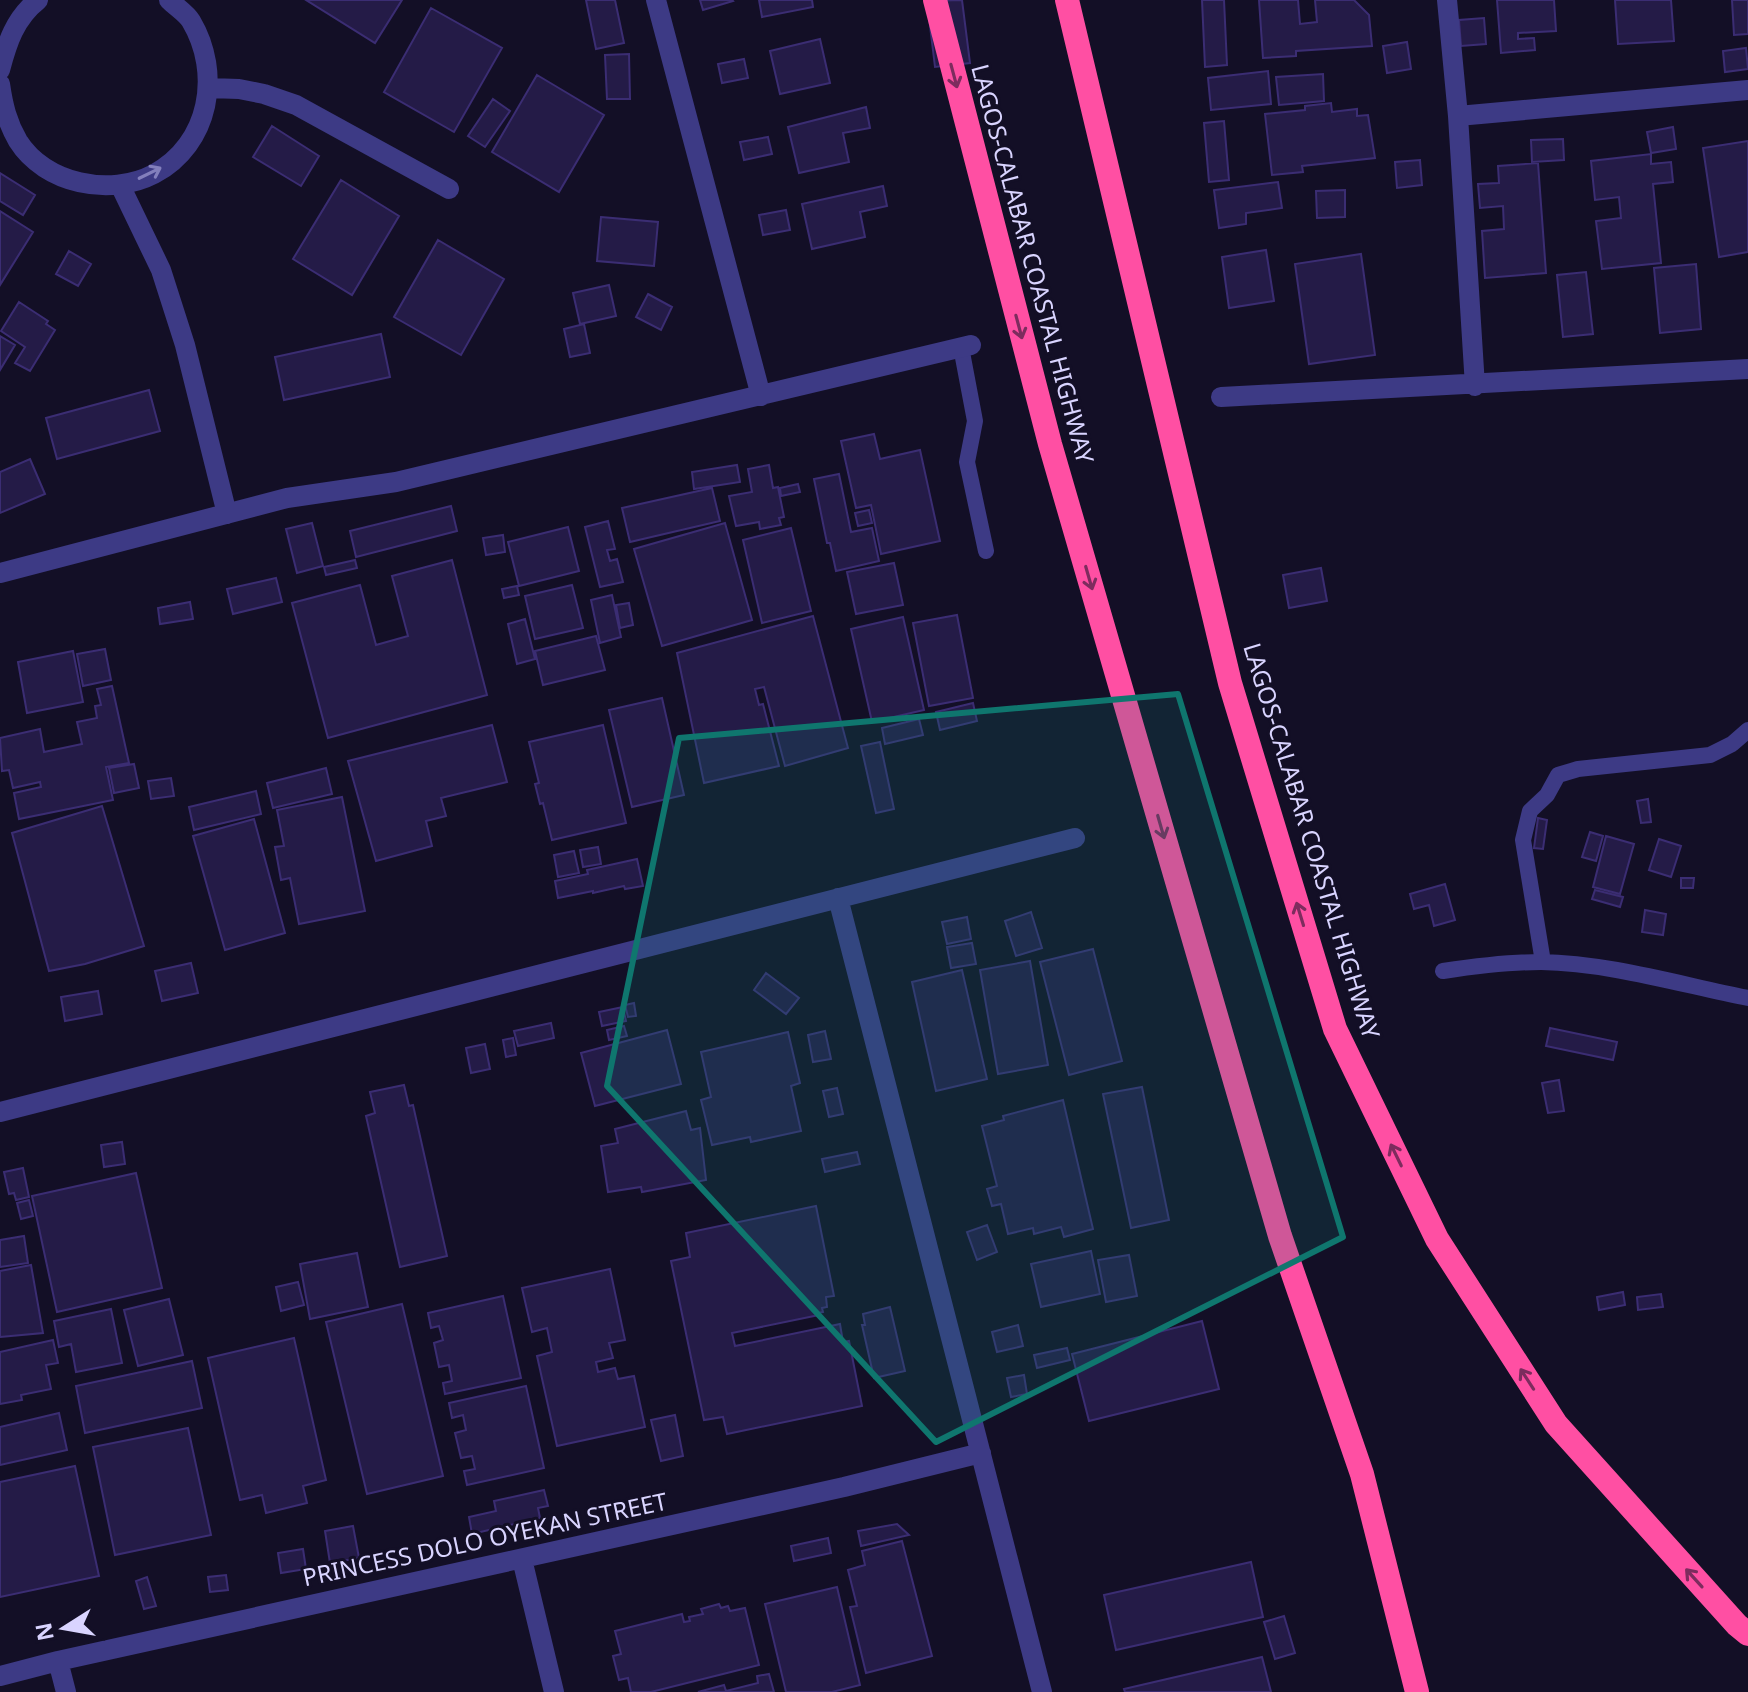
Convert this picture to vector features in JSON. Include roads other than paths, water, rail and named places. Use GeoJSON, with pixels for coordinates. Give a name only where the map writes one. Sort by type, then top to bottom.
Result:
{"type":"FeatureCollection","features":[{"type":"Feature","properties":{"kind":"highway","name":"LAGOS-CALABAR COASTAL HIGHWAY"},"geometry":{"type":"LineString","coordinates":[[935,0],[1050,444],[1280,1236],[1362,1474],[1417,1692]]}},
{"type":"Feature","properties":{"kind":"highway","name":"LAGOS-CALABAR COASTAL HIGHWAY"},"geometry":{"type":"LineString","coordinates":[[1067,0],[1230,683],[1335,1029],[1437,1239],[1556,1424],[1748,1634]]}},
{"type":"Feature","properties":{"kind":"street"},"geometry":{"type":"LineString","coordinates":[[0,70],[8,39],[28,8],[38,0]]}},
{"type":"Feature","properties":{"kind":"street"},"geometry":{"type":"LineString","coordinates":[[0,84],[1,102],[20,143],[49,171],[83,184],[120,185],[154,174],[183,151],[200,124],[209,88],[206,52],[189,18],[169,0]]}},
{"type":"Feature","properties":{"kind":"street"},"geometry":{"type":"LineString","coordinates":[[656,0],[761,396]]}},
{"type":"Feature","properties":{"kind":"street"},"geometry":{"type":"LineString","coordinates":[[1447,0],[1458,116],[1475,386]]}},
{"type":"Feature","properties":{"kind":"street"},"geometry":{"type":"LineString","coordinates":[[209,88],[251,91],[296,105],[449,189]]}},
{"type":"Feature","properties":{"kind":"street"},"geometry":{"type":"LineString","coordinates":[[1458,116],[1748,90]]}},
{"type":"Feature","properties":{"kind":"street"},"geometry":{"type":"LineString","coordinates":[[120,185],[161,270],[185,345],[227,514]]}},
{"type":"Feature","properties":{"kind":"street"},"geometry":{"type":"LineString","coordinates":[[0,573],[287,498],[396,482],[966,346]]}},
{"type":"Feature","properties":{"kind":"street"},"geometry":{"type":"LineString","coordinates":[[1221,397],[1475,386],[1748,369]]}},
{"type":"Feature","properties":{"kind":"street"},"geometry":{"type":"LineString","coordinates":[[0,1112],[1075,838]]}},
{"type":"Feature","properties":{"kind":"street"},"geometry":{"type":"LineString","coordinates":[[838,898],[1042,1692]]}},
{"type":"Feature","properties":{"kind":"street","name":"PRINCESS DOLO OYEKAN STREET"},"geometry":{"type":"LineString","coordinates":[[0,1676],[844,1487],[981,1453]]}},
{"type":"Feature","properties":{"kind":"street"},"geometry":{"type":"LineString","coordinates":[[522,1559],[554,1692]]}},
{"type":"Feature","properties":{"kind":"street"},"geometry":{"type":"LineString","coordinates":[[58,1661],[66,1692]]}},
{"type":"Feature","properties":{"kind":"lane"},"geometry":{"type":"LineString","coordinates":[[966,346],[975,421],[967,462],[986,551]]}},
{"type":"Feature","properties":{"kind":"lane"},"geometry":{"type":"LineString","coordinates":[[1543,962],[1523,840],[1530,811],[1547,795],[1558,775],[1578,769],[1710,755],[1732,744],[1748,730]]}},
{"type":"Feature","properties":{"kind":"lane"},"geometry":{"type":"LineString","coordinates":[[1443,971],[1490,963],[1543,962],[1595,968],[1748,998]]}}]}
